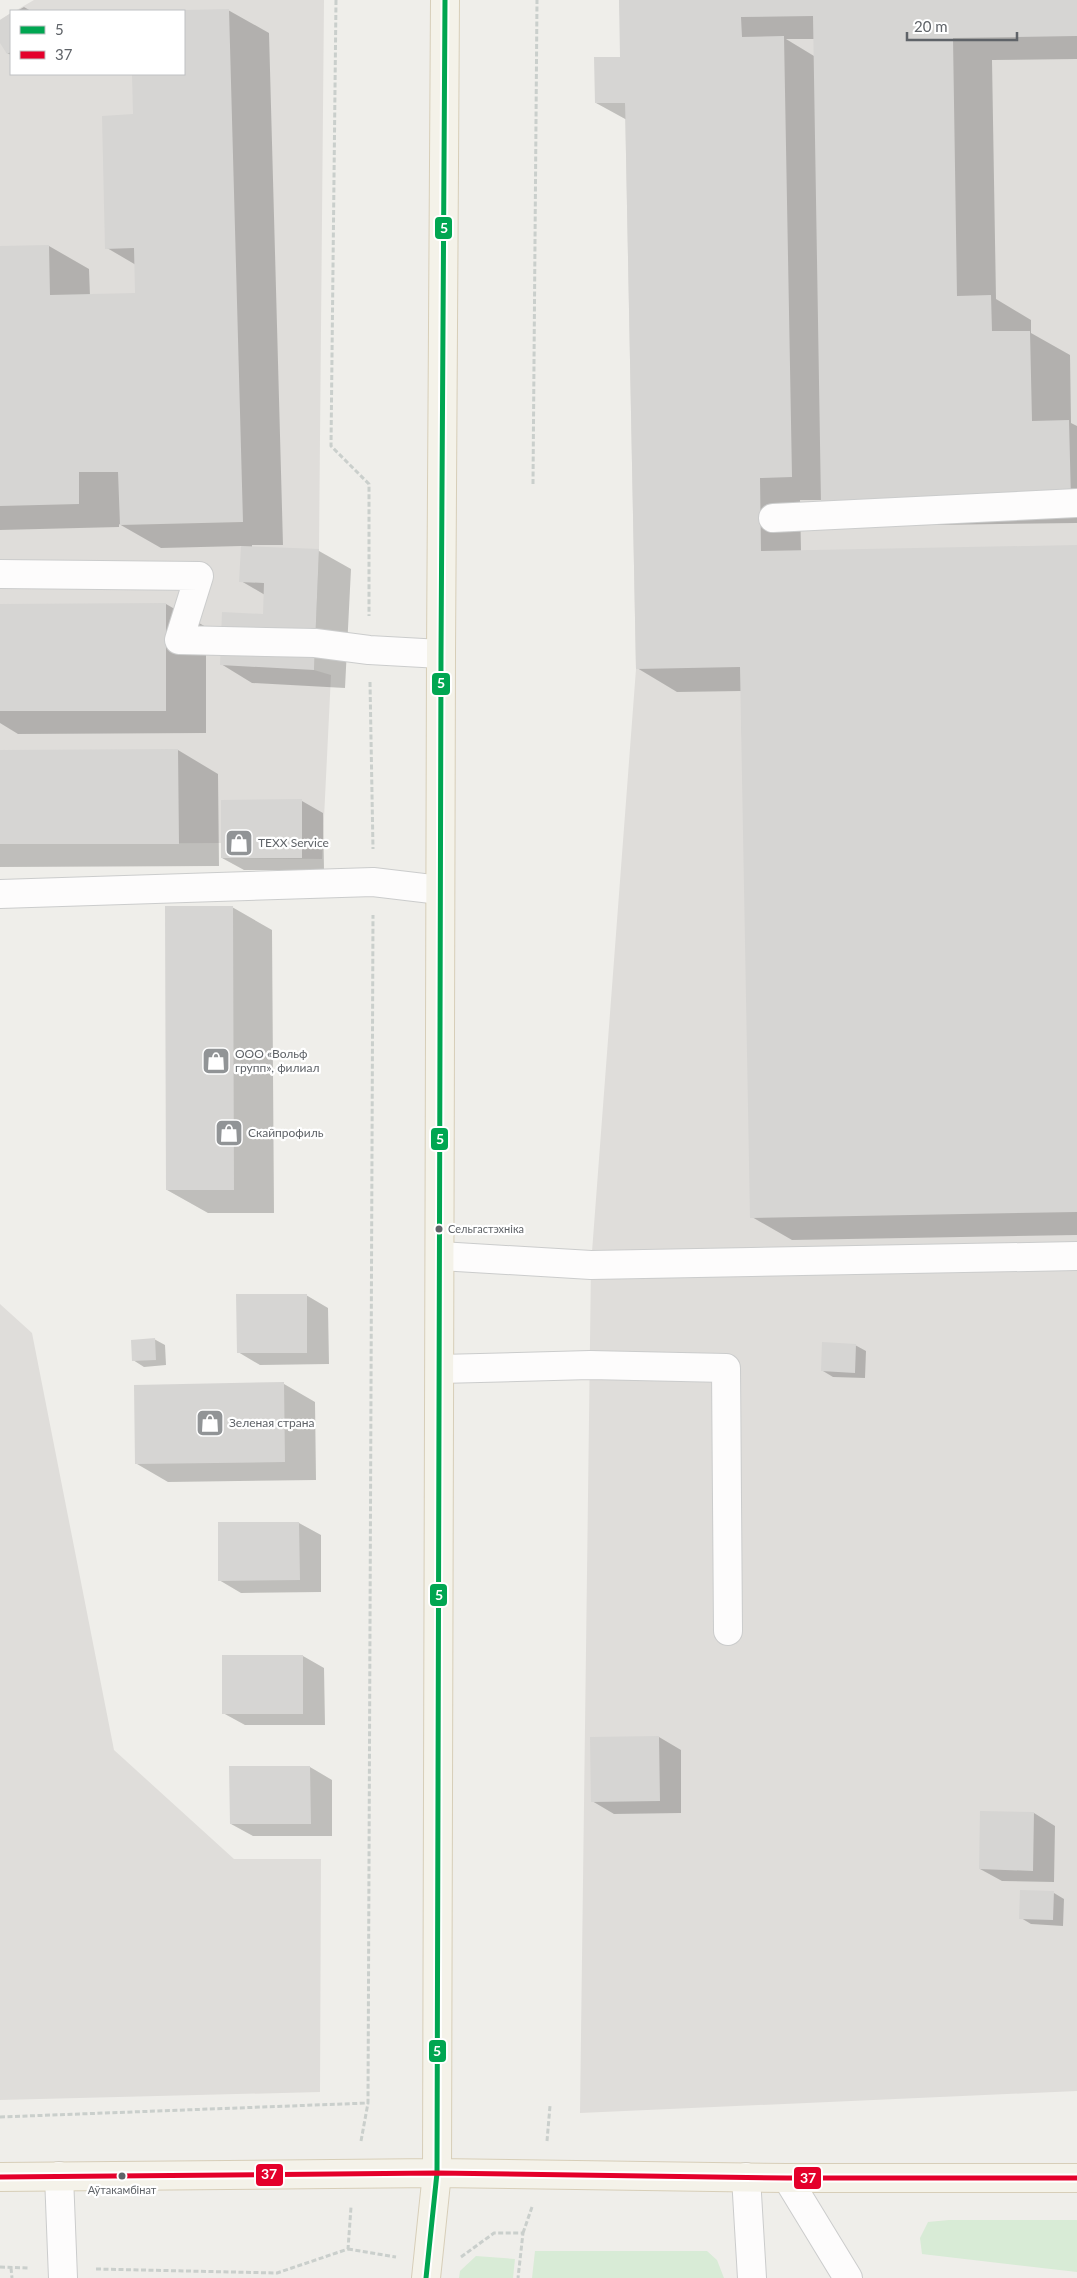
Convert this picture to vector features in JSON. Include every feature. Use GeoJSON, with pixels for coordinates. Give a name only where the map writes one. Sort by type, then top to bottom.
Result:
{"type":"FeatureCollection","features":[{"type":"Feature","properties":{"kind":"main road"},"geometry":{"type":"LineString","coordinates":[[426,2278],[437,2173],[440,654],[446,0]]}},
{"type":"Feature","properties":{"kind":"main road"},"geometry":{"type":"LineString","coordinates":[[0,2177],[437,2173],[787,2178],[1077,2178]]}},
{"type":"Feature","properties":{"kind":"lane"},"geometry":{"type":"LineString","coordinates":[[773,518],[1077,503]]}},
{"type":"Feature","properties":{"kind":"lane"},"geometry":{"type":"LineString","coordinates":[[0,574],[199,576],[179,640],[315,643],[369,650],[440,654]]}},
{"type":"Feature","properties":{"kind":"lane"},"geometry":{"type":"LineString","coordinates":[[0,894],[373,882],[440,890]]}},
{"type":"Feature","properties":{"kind":"lane"},"geometry":{"type":"LineString","coordinates":[[440,1256],[591,1265],[1077,1256]]}},
{"type":"Feature","properties":{"kind":"lane"},"geometry":{"type":"LineString","coordinates":[[440,1368],[590,1365],[726,1368],[728,1630]]}},
{"type":"Feature","properties":{"kind":"lane"},"geometry":{"type":"LineString","coordinates":[[59,2176],[63,2273]]}},
{"type":"Feature","properties":{"kind":"lane"},"geometry":{"type":"LineString","coordinates":[[746,2177],[752,2278]]}},
{"type":"Feature","properties":{"kind":"lane"},"geometry":{"type":"LineString","coordinates":[[787,2178],[848,2278]]}},
{"type":"Feature","properties":{"kind":"path"},"geometry":{"type":"LineString","coordinates":[[0,2268],[63,2273],[277,2273],[348,2249],[354,2174],[368,2103],[373,882],[369,650],[369,484],[331,446],[336,0]]}},
{"type":"Feature","properties":{"kind":"path"},"geometry":{"type":"LineString","coordinates":[[533,484],[538,0]]}},
{"type":"Feature","properties":{"kind":"path"},"geometry":{"type":"LineString","coordinates":[[0,2117],[368,2103]]}},
{"type":"Feature","properties":{"kind":"path"},"geometry":{"type":"LineString","coordinates":[[11,2268],[12,2278]]}},
{"type":"Feature","properties":{"kind":"path"},"geometry":{"type":"LineString","coordinates":[[277,2273],[277,2278]]}},
{"type":"Feature","properties":{"kind":"shaded area"},"geometry":{"type":"Polygon","coordinates":[[[34,0],[324,0],[319,549],[314,670],[331,675],[322,859],[221,858],[221,843],[0,844],[0,20],[10,14],[10,75],[185,75],[185,10],[17,10],[34,0]]]}},
{"type":"Feature","properties":{"kind":"shaded area"},"geometry":{"type":"Polygon","coordinates":[[[619,0],[1077,0],[1077,2091],[580,2113],[591,1265],[636,669],[625,103],[619,0]]]}},
{"type":"Feature","properties":{"kind":"shaded area"},"geometry":{"type":"Polygon","coordinates":[[[0,1304],[32,1333],[114,1750],[234,1859],[321,1859],[320,2092],[0,2100],[0,1304]]]}},
{"type":"Feature","properties":{"kind":"green space"},"geometry":{"type":"Polygon","coordinates":[[[949,2220],[1077,2220],[1077,2272],[922,2254],[920,2238],[928,2222],[949,2220]]]}},
{"type":"Feature","properties":{"kind":"green space"},"geometry":{"type":"Polygon","coordinates":[[[535,2251],[707,2251],[717,2260],[724,2278],[532,2278],[535,2251]]]}},
{"type":"Feature","properties":{"kind":"green space"},"geometry":{"type":"Polygon","coordinates":[[[476,2256],[515,2259],[513,2278],[459,2278],[460,2271],[476,2256]]]}},
{"type":"Feature","properties":{"kind":"building"},"geometry":{"type":"Polygon","coordinates":[[[619,0],[1077,0],[1077,36],[953,38],[957,296],[991,295],[992,331],[1030,331],[1032,421],[1069,420],[1071,500],[821,504],[813,16],[741,17],[742,37],[784,36],[792,477],[760,478],[761,551],[1077,545],[1077,1212],[750,1218],[740,667],[636,669],[625,103],[595,103],[594,57],[620,57],[619,0]]]}},
{"type":"Feature","properties":{"kind":"building"},"geometry":{"type":"Polygon","coordinates":[[[229,9],[243,522],[120,525],[118,472],[79,472],[79,504],[0,506],[0,246],[49,245],[50,295],[135,293],[134,248],[105,249],[102,116],[133,114],[132,75],[185,75],[184,10],[229,9]]]}},
{"type":"Feature","properties":{"kind":"building"},"geometry":{"type":"Polygon","coordinates":[[[10,14],[10,52],[7,54],[0,43],[0,20],[10,14]]]}},
{"type":"Feature","properties":{"kind":"building"},"geometry":{"type":"Polygon","coordinates":[[[241,546],[319,549],[314,670],[220,665],[222,612],[263,614],[264,583],[239,582],[241,546]]]}},
{"type":"Feature","properties":{"kind":"building"},"geometry":{"type":"Polygon","coordinates":[[[166,603],[166,711],[0,711],[0,604],[166,603]]]}},
{"type":"Feature","properties":{"kind":"building"},"geometry":{"type":"Polygon","coordinates":[[[178,749],[179,844],[0,844],[0,750],[178,749]]]}},
{"type":"Feature","properties":{"kind":"building"},"geometry":{"type":"Polygon","coordinates":[[[302,799],[302,858],[221,858],[221,800],[302,799]]]}},
{"type":"Feature","properties":{"kind":"building"},"geometry":{"type":"Polygon","coordinates":[[[165,906],[233,906],[234,1190],[166,1190],[165,906]]]}},
{"type":"Feature","properties":{"kind":"building"},"geometry":{"type":"Polygon","coordinates":[[[236,1294],[307,1294],[307,1353],[237,1353],[236,1294]]]}},
{"type":"Feature","properties":{"kind":"building"},"geometry":{"type":"Polygon","coordinates":[[[155,1338],[156,1360],[132,1361],[131,1340],[155,1338]]]}},
{"type":"Feature","properties":{"kind":"building"},"geometry":{"type":"Polygon","coordinates":[[[822,1342],[856,1344],[855,1373],[821,1371],[822,1342]]]}},
{"type":"Feature","properties":{"kind":"building"},"geometry":{"type":"Polygon","coordinates":[[[284,1382],[285,1462],[135,1464],[134,1385],[284,1382]]]}},
{"type":"Feature","properties":{"kind":"building"},"geometry":{"type":"Polygon","coordinates":[[[218,1522],[299,1522],[300,1580],[218,1581],[218,1522]]]}},
{"type":"Feature","properties":{"kind":"building"},"geometry":{"type":"Polygon","coordinates":[[[222,1655],[303,1655],[303,1714],[222,1714],[222,1655]]]}},
{"type":"Feature","properties":{"kind":"building"},"geometry":{"type":"Polygon","coordinates":[[[659,1736],[660,1801],[591,1802],[590,1737],[659,1736]]]}},
{"type":"Feature","properties":{"kind":"building"},"geometry":{"type":"Polygon","coordinates":[[[229,1766],[310,1766],[311,1824],[230,1824],[229,1766]]]}},
{"type":"Feature","properties":{"kind":"building"},"geometry":{"type":"Polygon","coordinates":[[[980,1811],[1034,1812],[1033,1871],[979,1869],[980,1811]]]}},
{"type":"Feature","properties":{"kind":"building"},"geometry":{"type":"Polygon","coordinates":[[[1020,1890],[1054,1891],[1053,1920],[1019,1919],[1020,1890]]]}},
{"type":"Feature","properties":{"kind":"transit line","name":"5"},"geometry":{"type":"LineString","coordinates":[[426,2278],[437,2173],[441,654],[445,0]]}},
{"type":"Feature","properties":{"kind":"transit line","name":"37"},"geometry":{"type":"LineString","coordinates":[[0,2177],[437,2173],[787,2178],[1077,2178]]}},
{"type":"Feature","properties":{"kind":"place","name":"TEXX Service"},"geometry":{"type":"Point","coordinates":[239,843]}},
{"type":"Feature","properties":{"kind":"place","name":"ООО «Вольф групп», филиал"},"geometry":{"type":"Point","coordinates":[216,1061]}},
{"type":"Feature","properties":{"kind":"place","name":"Скайпрофиль"},"geometry":{"type":"Point","coordinates":[229,1133]}},
{"type":"Feature","properties":{"kind":"place","name":"Сельгастэхніка"},"geometry":{"type":"Point","coordinates":[439,1229]}},
{"type":"Feature","properties":{"kind":"place","name":"Зеленая страна"},"geometry":{"type":"Point","coordinates":[210,1423]}},
{"type":"Feature","properties":{"kind":"place","name":"Аўтакамбінат"},"geometry":{"type":"Point","coordinates":[122,2176]}}]}
